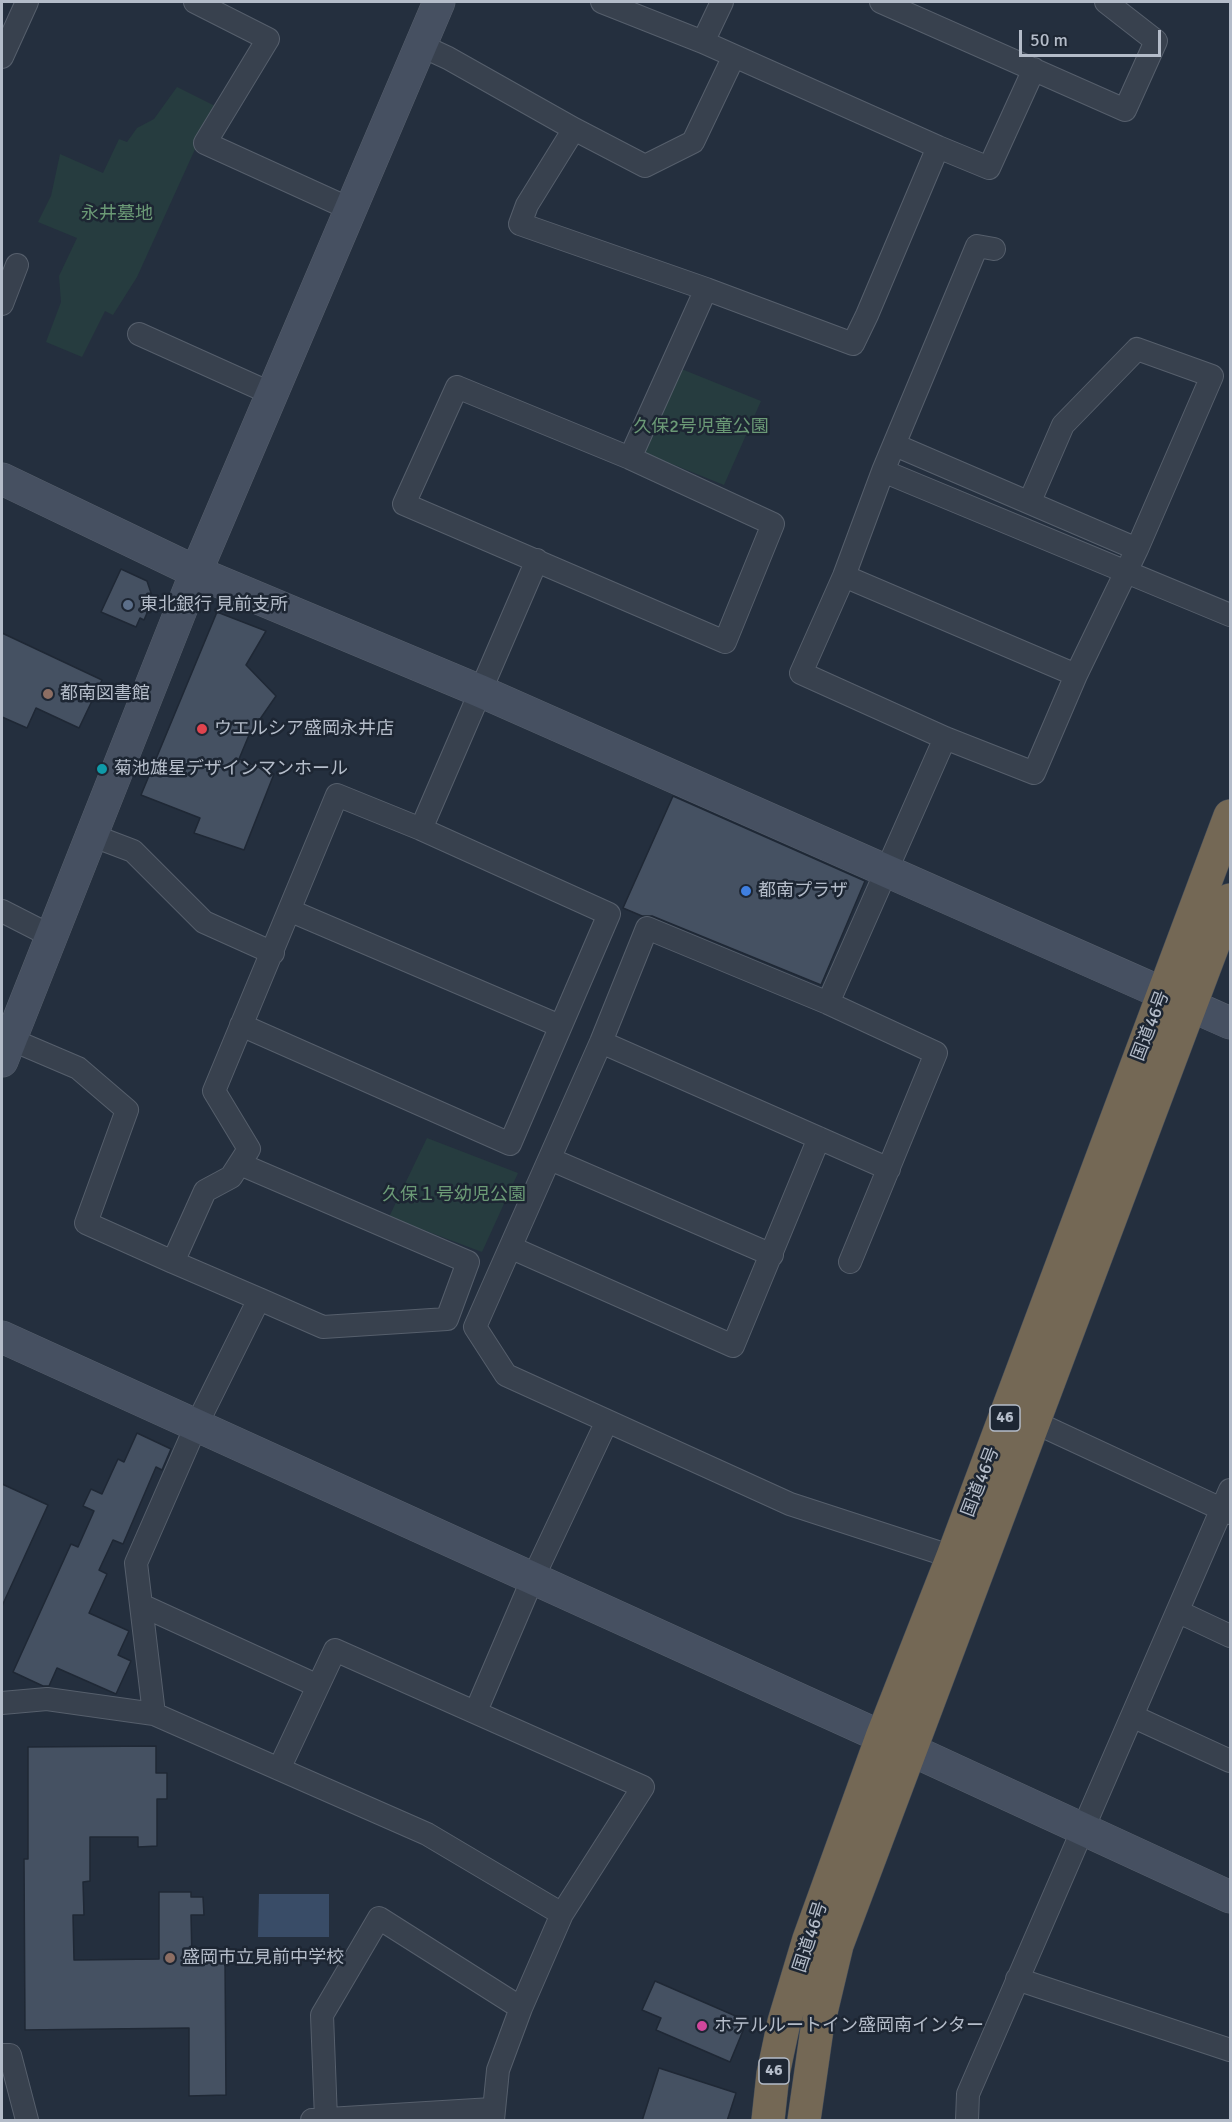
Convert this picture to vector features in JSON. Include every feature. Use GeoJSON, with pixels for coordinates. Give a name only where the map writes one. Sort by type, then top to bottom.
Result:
{"type":"FeatureCollection","features":[{"type":"Feature","properties":{"kind":"highway","name":"国道46号"},"geometry":{"type":"LineString","coordinates":[[965,1561],[1032,1421],[1177,1000],[1230,816]]}},
{"type":"Feature","properties":{"kind":"highway","name":"国道46号"},"geometry":{"type":"LineString","coordinates":[[768,2121],[773,2074],[784,2022],[809,1939],[895,1743],[1177,1000],[1230,900]]}},
{"type":"Feature","properties":{"kind":"highway","name":"国道46号"},"geometry":{"type":"LineString","coordinates":[[804,2121],[816,2034],[837,1945],[895,1743]]}},
{"type":"Feature","properties":{"kind":"street"},"geometry":{"type":"LineString","coordinates":[[2,57],[27,2]]}},
{"type":"Feature","properties":{"kind":"street"},"geometry":{"type":"LineString","coordinates":[[195,2],[268,39],[205,143],[350,209]]}},
{"type":"Feature","properties":{"kind":"street"},"geometry":{"type":"LineString","coordinates":[[240,1164],[468,1262],[447,1319],[323,1327],[86,1223],[127,1110],[78,1068],[6,1050],[196,572],[270,393],[439,2]]}},
{"type":"Feature","properties":{"kind":"street"},"geometry":{"type":"LineString","coordinates":[[602,2],[703,42],[989,168],[1034,69]]}},
{"type":"Feature","properties":{"kind":"street"},"geometry":{"type":"LineString","coordinates":[[703,42],[722,2]]}},
{"type":"Feature","properties":{"kind":"street"},"geometry":{"type":"LineString","coordinates":[[880,2],[1125,110],[1156,41],[1106,2]]}},
{"type":"Feature","properties":{"kind":"street"},"geometry":{"type":"LineString","coordinates":[[420,45],[448,58],[645,166],[693,142],[734,56]]}},
{"type":"Feature","properties":{"kind":"street"},"geometry":{"type":"LineString","coordinates":[[574,129],[527,206],[520,225],[706,289],[853,344],[938,147]]}},
{"type":"Feature","properties":{"kind":"street"},"geometry":{"type":"LineString","coordinates":[[994,249],[977,246],[883,471],[844,576],[801,673],[945,738],[1034,773],[1076,675],[1137,549],[1212,376],[1137,349],[1064,425],[1030,501]]}},
{"type":"Feature","properties":{"kind":"street"},"geometry":{"type":"LineString","coordinates":[[2,304],[17,265]]}},
{"type":"Feature","properties":{"kind":"street"},"geometry":{"type":"LineString","coordinates":[[630,458],[706,289]]}},
{"type":"Feature","properties":{"kind":"street"},"geometry":{"type":"LineString","coordinates":[[139,334],[270,393]]}},
{"type":"Feature","properties":{"kind":"street"},"geometry":{"type":"LineString","coordinates":[[457,387],[630,458],[773,524],[725,642],[404,504],[457,387]]}},
{"type":"Feature","properties":{"kind":"street"},"geometry":{"type":"LineString","coordinates":[[895,445],[1030,501],[1137,549]]}},
{"type":"Feature","properties":{"kind":"street"},"geometry":{"type":"LineString","coordinates":[[883,471],[1230,615]]}},
{"type":"Feature","properties":{"kind":"street"},"geometry":{"type":"LineString","coordinates":[[2,479],[196,572],[480,692],[1230,1023]]}},
{"type":"Feature","properties":{"kind":"street"},"geometry":{"type":"LineString","coordinates":[[421,830],[537,560]]}},
{"type":"Feature","properties":{"kind":"street"},"geometry":{"type":"LineString","coordinates":[[844,576],[1076,675]]}},
{"type":"Feature","properties":{"kind":"street"},"geometry":{"type":"LineString","coordinates":[[828,1003],[945,738]]}},
{"type":"Feature","properties":{"kind":"street"},"geometry":{"type":"LineString","coordinates":[[173,1262],[205,1191],[231,1177],[249,1149],[214,1091],[241,1025],[291,910],[337,795],[609,914],[510,1144],[241,1025]]}},
{"type":"Feature","properties":{"kind":"street"},"geometry":{"type":"LineString","coordinates":[[91,835],[133,851],[204,922],[273,953]]}},
{"type":"Feature","properties":{"kind":"street"},"geometry":{"type":"LineString","coordinates":[[291,910],[560,1026]]}},
{"type":"Feature","properties":{"kind":"street"},"geometry":{"type":"LineString","coordinates":[[2,911],[51,936]]}},
{"type":"Feature","properties":{"kind":"street"},"geometry":{"type":"LineString","coordinates":[[850,1262],[936,1053],[828,1003],[647,928],[601,1042],[512,1248],[475,1327],[506,1375],[790,1504],[965,1561]]}},
{"type":"Feature","properties":{"kind":"street"},"geometry":{"type":"LineString","coordinates":[[601,1042],[889,1169]]}},
{"type":"Feature","properties":{"kind":"street"},"geometry":{"type":"LineString","coordinates":[[512,1248],[733,1346],[819,1138]]}},
{"type":"Feature","properties":{"kind":"street"},"geometry":{"type":"LineString","coordinates":[[550,1159],[772,1256]]}},
{"type":"Feature","properties":{"kind":"street"},"geometry":{"type":"LineString","coordinates":[[154,1713],[136,1563],[196,1426],[259,1299]]}},
{"type":"Feature","properties":{"kind":"street"},"geometry":{"type":"LineString","coordinates":[[2,1337],[1230,1897]]}},
{"type":"Feature","properties":{"kind":"street"},"geometry":{"type":"LineString","coordinates":[[476,1711],[533,1578],[608,1421]]}},
{"type":"Feature","properties":{"kind":"street"},"geometry":{"type":"LineString","coordinates":[[967,2121],[968,2094],[1132,1716],[1228,1504],[1032,1421]]}},
{"type":"Feature","properties":{"kind":"street"},"geometry":{"type":"LineString","coordinates":[[141,1605],[318,1686]]}},
{"type":"Feature","properties":{"kind":"street"},"geometry":{"type":"LineString","coordinates":[[1179,1612],[1230,1636]]}},
{"type":"Feature","properties":{"kind":"street"},"geometry":{"type":"LineString","coordinates":[[279,1768],[335,1650],[643,1787],[562,1914],[521,2008],[498,2070],[493,2115],[319,2120],[322,2015],[379,1918],[521,2008]]}},
{"type":"Feature","properties":{"kind":"street"},"geometry":{"type":"LineString","coordinates":[[2,1702],[47,1699],[154,1713],[427,1834],[562,1914]]}},
{"type":"Feature","properties":{"kind":"street"},"geometry":{"type":"LineString","coordinates":[[1132,1716],[1230,1761]]}},
{"type":"Feature","properties":{"kind":"street"},"geometry":{"type":"LineString","coordinates":[[1017,1980],[1230,2050]]}},
{"type":"Feature","properties":{"kind":"street"},"geometry":{"type":"LineString","coordinates":[[2,2055],[10,2055],[27,2121]]}},
{"type":"Feature","properties":{"kind":"green space","name":"永井墓地"},"geometry":{"type":"Polygon","coordinates":[[[177,87],[219,108],[201,136],[137,277],[113,315],[105,311],[82,357],[46,342],[61,302],[59,276],[77,238],[38,222],[51,196],[60,154],[103,173],[119,139],[127,142],[137,128],[154,119],[177,87]]]}},
{"type":"Feature","properties":{"kind":"green space","name":"久保2号児童公園"},"geometry":{"type":"Polygon","coordinates":[[[679,368],[761,401],[724,485],[642,452],[679,368]]]}},
{"type":"Feature","properties":{"kind":"green space","name":"久保１号幼児公園"},"geometry":{"type":"Polygon","coordinates":[[[427,1138],[518,1173],[482,1252],[389,1217],[427,1138]]]}},
{"type":"Feature","properties":{"kind":"water"},"geometry":{"type":"Polygon","coordinates":[[[259,1894],[329,1894],[329,1937],[258,1937],[259,1894]]]}},
{"type":"Feature","properties":{"kind":"building","name":"東北銀行 見前支所"},"geometry":{"type":"Polygon","coordinates":[[[121,569],[147,581],[153,599],[144,620],[140,618],[136,627],[101,612],[121,569]]]}},
{"type":"Feature","properties":{"kind":"building","name":"ウエルシア盛岡永井店"},"geometry":{"type":"Polygon","coordinates":[[[217,612],[266,631],[246,665],[276,696],[249,735],[239,759],[274,774],[244,850],[194,833],[200,818],[141,795],[217,612]]]}},
{"type":"Feature","properties":{"kind":"building","name":"都南図書館"},"geometry":{"type":"Polygon","coordinates":[[[2,633],[102,680],[79,728],[36,708],[27,728],[2,717],[2,633]]]}},
{"type":"Feature","properties":{"kind":"building","name":"都南プラザ"},"geometry":{"type":"Polygon","coordinates":[[[673,796],[865,881],[821,985],[652,916],[642,916],[623,908],[673,796]]]}},
{"type":"Feature","properties":{"kind":"building"},"geometry":{"type":"Polygon","coordinates":[[[137,1433],[171,1449],[162,1470],[156,1467],[123,1544],[113,1540],[99,1570],[107,1574],[89,1613],[129,1631],[118,1655],[131,1661],[116,1694],[57,1668],[49,1686],[43,1686],[13,1672],[71,1544],[78,1547],[94,1511],[83,1506],[91,1489],[102,1494],[118,1459],[124,1462],[137,1433]]]}},
{"type":"Feature","properties":{"kind":"building"},"geometry":{"type":"Polygon","coordinates":[[[2,1484],[48,1505],[2,1606],[2,1484]]]}},
{"type":"Feature","properties":{"kind":"building"},"geometry":{"type":"Polygon","coordinates":[[[156,1746],[156,1773],[167,1773],[167,1799],[157,1799],[157,1846],[138,1847],[138,1837],[90,1837],[90,1881],[83,1882],[84,1915],[73,1915],[74,1960],[159,1959],[159,1892],[191,1892],[191,1897],[203,1897],[204,1915],[191,1915],[192,1961],[225,1960],[226,2095],[189,2096],[189,2028],[25,2030],[24,1859],[28,1859],[28,1747],[156,1746]]]}},
{"type":"Feature","properties":{"kind":"building","name":"ホテルルートイン盛岡南インター"},"geometry":{"type":"Polygon","coordinates":[[[655,1981],[747,2021],[730,2062],[656,2030],[661,2018],[642,2010],[655,1981]]]}},
{"type":"Feature","properties":{"kind":"building"},"geometry":{"type":"Polygon","coordinates":[[[659,2068],[736,2093],[727,2121],[642,2121],[659,2068]]]}},
{"type":"Feature","properties":{"kind":"place","name":"東北銀行 見前支所"},"geometry":{"type":"Point","coordinates":[128,605]}},
{"type":"Feature","properties":{"kind":"place","name":"都南図書館"},"geometry":{"type":"Point","coordinates":[48,694]}},
{"type":"Feature","properties":{"kind":"place","name":"ウエルシア盛岡永井店"},"geometry":{"type":"Point","coordinates":[202,729]}},
{"type":"Feature","properties":{"kind":"place","name":"菊池雄星デザインマンホール"},"geometry":{"type":"Point","coordinates":[102,769]}},
{"type":"Feature","properties":{"kind":"place","name":"都南プラザ"},"geometry":{"type":"Point","coordinates":[746,891]}},
{"type":"Feature","properties":{"kind":"place","name":"盛岡市立見前中学校"},"geometry":{"type":"Point","coordinates":[170,1958]}},
{"type":"Feature","properties":{"kind":"place","name":"ホテルルートイン盛岡南インター"},"geometry":{"type":"Point","coordinates":[702,2026]}}]}
